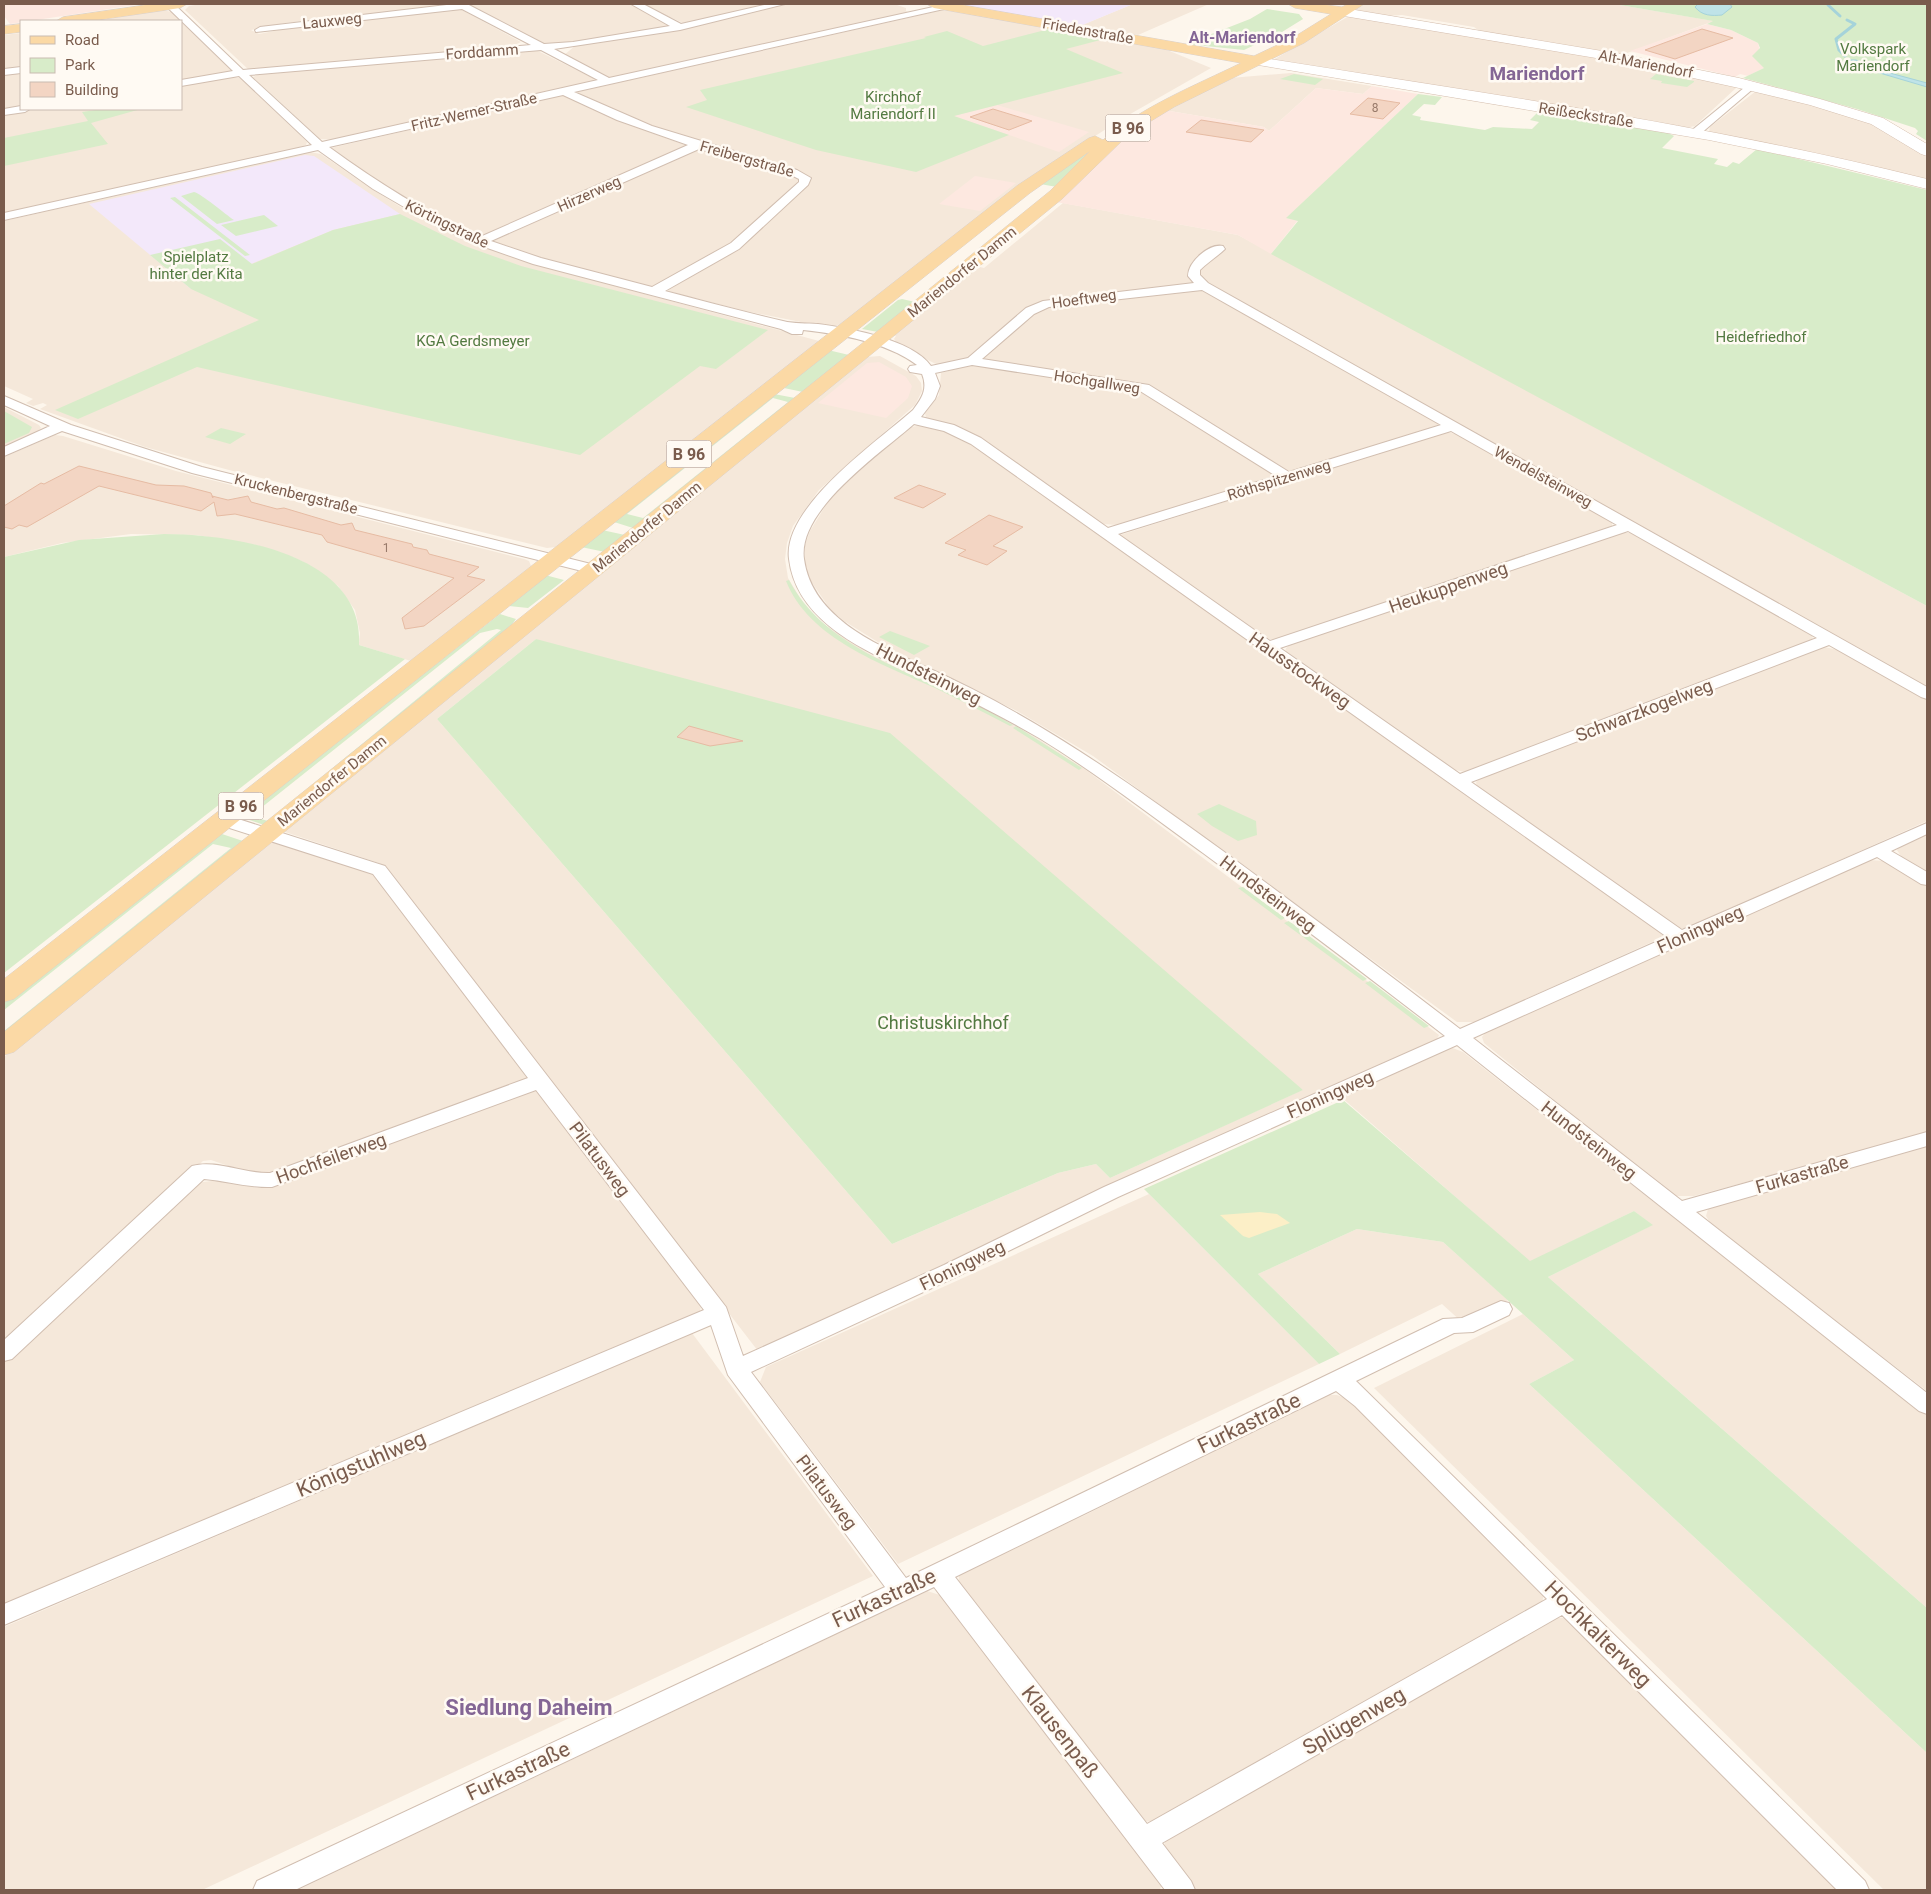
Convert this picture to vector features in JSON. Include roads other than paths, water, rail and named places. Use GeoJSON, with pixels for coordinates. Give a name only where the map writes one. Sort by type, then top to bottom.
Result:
{"type":"FeatureCollection","features":[{"type":"Feature","properties":{"kind":"main road"},"geometry":{"type":"LineString","coordinates":[[70,20],[175,4]]}},
{"type":"Feature","properties":{"kind":"main road","name":"Alt-Mariendorf"},"geometry":{"type":"LineString","coordinates":[[1295,4],[1337,8],[1620,58],[1750,86],[1877,122],[1927,151]]}},
{"type":"Feature","properties":{"kind":"main road","name":"Mariendorfer Damm"},"geometry":{"type":"LineString","coordinates":[[4,993],[1064,160],[1153,105],[1337,8],[1357,4]]}},
{"type":"Feature","properties":{"kind":"main road","name":"Friedenstraße"},"geometry":{"type":"LineString","coordinates":[[939,5],[1242,58]]}},
{"type":"Feature","properties":{"kind":"main road","name":"Mariendorfer Damm"},"geometry":{"type":"LineString","coordinates":[[4,1046],[1056,195],[1102,149],[1122,132],[1168,104],[1299,40],[1337,8]]}},
{"type":"Feature","properties":{"kind":"main road"},"geometry":{"type":"LineString","coordinates":[[4,29],[20,28]]}},
{"type":"Feature","properties":{"kind":"main road"},"geometry":{"type":"LineString","coordinates":[[1164,44],[1224,68]]}},
{"type":"Feature","properties":{"kind":"main road","name":"Reißeckstraße"},"geometry":{"type":"LineString","coordinates":[[1242,58],[1695,133],[1828,159],[1927,184]]}},
{"type":"Feature","properties":{"kind":"street","name":"Körtingstraße"},"geometry":{"type":"LineString","coordinates":[[175,4],[241,73],[320,146],[366,180],[414,210],[480,241],[537,261],[786,326],[794,330],[837,337]]}},
{"type":"Feature","properties":{"kind":"street"},"geometry":{"type":"LineString","coordinates":[[636,4],[680,27]]}},
{"type":"Feature","properties":{"kind":"street","name":"Forddamm"},"geometry":{"type":"LineString","coordinates":[[182,83],[241,73],[408,57],[542,48],[622,38],[780,4]]}},
{"type":"Feature","properties":{"kind":"street"},"geometry":{"type":"LineString","coordinates":[[462,5],[609,82]]}},
{"type":"Feature","properties":{"kind":"street","name":"Lauxweg"},"geometry":{"type":"LineString","coordinates":[[260,30],[462,5]]}},
{"type":"Feature","properties":{"kind":"street","name":"Fritz-Werner-Straße"},"geometry":{"type":"LineString","coordinates":[[4,217],[566,92],[939,5]]}},
{"type":"Feature","properties":{"kind":"street"},"geometry":{"type":"LineString","coordinates":[[4,72],[20,70]]}},
{"type":"Feature","properties":{"kind":"street"},"geometry":{"type":"LineString","coordinates":[[1695,133],[1750,86]]}},
{"type":"Feature","properties":{"kind":"street","name":"Freibergstraße"},"geometry":{"type":"LineString","coordinates":[[566,92],[624,120],[698,145],[799,174],[805,181],[735,246],[653,292]]}},
{"type":"Feature","properties":{"kind":"street"},"geometry":{"type":"LineString","coordinates":[[4,112],[20,110]]}},
{"type":"Feature","properties":{"kind":"street","name":"Hirzerweg"},"geometry":{"type":"LineString","coordinates":[[480,241],[698,145]]}},
{"type":"Feature","properties":{"kind":"street"},"geometry":{"type":"LineString","coordinates":[[1204,286],[1194,276],[1194,269],[1211,252],[1219,249]]}},
{"type":"Feature","properties":{"kind":"street","name":"Hoeftweg"},"geometry":{"type":"LineString","coordinates":[[925,371],[972,361],[1030,311],[1041,305],[1066,300],[1204,286]]}},
{"type":"Feature","properties":{"kind":"street","name":"Wendelsteinweg"},"geometry":{"type":"LineString","coordinates":[[1204,286],[1927,694]]}},
{"type":"Feature","properties":{"kind":"street"},"geometry":{"type":"LineString","coordinates":[[837,337],[872,345],[918,360],[924,364],[925,371]]}},
{"type":"Feature","properties":{"kind":"street","name":"Hochgallweg"},"geometry":{"type":"LineString","coordinates":[[972,361],[1144,388],[1287,477]]}},
{"type":"Feature","properties":{"kind":"street","name":"Hundsteinweg"},"geometry":{"type":"LineString","coordinates":[[925,371],[931,378],[931,393],[912,419],[840,480],[802,526],[795,555],[801,581],[816,605],[843,629],[879,651],[952,685],[1032,726],[1132,793],[1458,1036],[1927,1405]]}},
{"type":"Feature","properties":{"kind":"street","name":"Kruckenbergstraße"},"geometry":{"type":"LineString","coordinates":[[4,400],[62,426],[197,470],[594,569]]}},
{"type":"Feature","properties":{"kind":"street","name":"Hausstockweg"},"geometry":{"type":"LineString","coordinates":[[912,419],[949,428],[970,438],[1681,938]]}},
{"type":"Feature","properties":{"kind":"street"},"geometry":{"type":"LineString","coordinates":[[4,452],[62,426]]}},
{"type":"Feature","properties":{"kind":"street","name":"Röthspitzenweg"},"geometry":{"type":"LineString","coordinates":[[1106,533],[1452,426]]}},
{"type":"Feature","properties":{"kind":"street","name":"Heukuppenweg"},"geometry":{"type":"LineString","coordinates":[[1268,647],[1629,526]]}},
{"type":"Feature","properties":{"kind":"street","name":"Schwarzkogelweg"},"geometry":{"type":"LineString","coordinates":[[1458,781],[1830,640]]}},
{"type":"Feature","properties":{"kind":"street","name":"Pilatusweg"},"geometry":{"type":"LineString","coordinates":[[223,820],[379,870],[718,1313],[736,1370],[901,1590]]}},
{"type":"Feature","properties":{"kind":"street","name":"Floningweg"},"geometry":{"type":"LineString","coordinates":[[736,1370],[952,1270],[1111,1192],[1927,828]]}},
{"type":"Feature","properties":{"kind":"street"},"geometry":{"type":"LineString","coordinates":[[1878,850],[1927,880]]}},
{"type":"Feature","properties":{"kind":"street","name":"Hochfeilerweg"},"geometry":{"type":"LineString","coordinates":[[4,1353],[199,1171],[233,1175],[253,1181],[272,1180],[540,1081]]}},
{"type":"Feature","properties":{"kind":"street","name":"Furkastraße"},"geometry":{"type":"LineString","coordinates":[[1677,1210],[1927,1139]]}},
{"type":"Feature","properties":{"kind":"street","name":"Furkastraße"},"geometry":{"type":"LineString","coordinates":[[266,1890],[938,1573],[1452,1326],[1465,1326],[1501,1309]]}},
{"type":"Feature","properties":{"kind":"street","name":"Königstuhlweg"},"geometry":{"type":"LineString","coordinates":[[4,1616],[718,1313]]}},
{"type":"Feature","properties":{"kind":"street","name":"Hochkalterweg"},"geometry":{"type":"LineString","coordinates":[[1339,1380],[1363,1400],[1855,1890]]}},
{"type":"Feature","properties":{"kind":"street","name":"Klausenpaß"},"geometry":{"type":"LineString","coordinates":[[938,1573],[1182,1890]]}},
{"type":"Feature","properties":{"kind":"street","name":"Splügenweg"},"geometry":{"type":"LineString","coordinates":[[1143,1840],[1565,1601]]}},
{"type":"Feature","properties":{"kind":"water"},"geometry":{"type":"Polygon","coordinates":[[[1698,4],[1730,4],[1732,7],[1722,15],[1711,15],[1704,14],[1698,10],[1695,7],[1698,4]]]}},
{"type":"Feature","properties":{"kind":"water"},"geometry":{"type":"Polygon","coordinates":[[[1850,60],[1856,60],[1875,69],[1927,83],[1927,87],[1873,71],[1850,60]]]}},
{"type":"Feature","properties":{"kind":"waterway"},"geometry":{"type":"LineString","coordinates":[[1828,5],[1840,16]]}},
{"type":"Feature","properties":{"kind":"waterway"},"geometry":{"type":"LineString","coordinates":[[1845,56],[1839,50],[1836,39],[1855,24],[1847,20]]}},
{"type":"Feature","properties":{"kind":"district","name":"Alt-Mariendorf"},"geometry":{"type":"Point","coordinates":[1242,37]}},
{"type":"Feature","properties":{"kind":"district","name":"Mariendorf"},"geometry":{"type":"Point","coordinates":[1537,73]}},
{"type":"Feature","properties":{"kind":"district","name":"Siedlung Daheim"},"geometry":{"type":"Point","coordinates":[529,1707]}},
{"type":"Feature","properties":{"kind":"park label","name":"Volkspark Mariendorf"},"geometry":{"type":"Point","coordinates":[1873,58]}},
{"type":"Feature","properties":{"kind":"park label","name":"Kirchhof Mariendorf II"},"geometry":{"type":"Point","coordinates":[893,106]}},
{"type":"Feature","properties":{"kind":"park label","name":"Spielplatz hinter der Kita"},"geometry":{"type":"Point","coordinates":[196,266]}},
{"type":"Feature","properties":{"kind":"park label","name":"Heidefriedhof"},"geometry":{"type":"Point","coordinates":[1761,337]}},
{"type":"Feature","properties":{"kind":"park label","name":"KGA Gerdsmeyer"},"geometry":{"type":"Point","coordinates":[473,341]}},
{"type":"Feature","properties":{"kind":"park label","name":"Christuskirchhof"},"geometry":{"type":"Point","coordinates":[943,1022]}}]}
